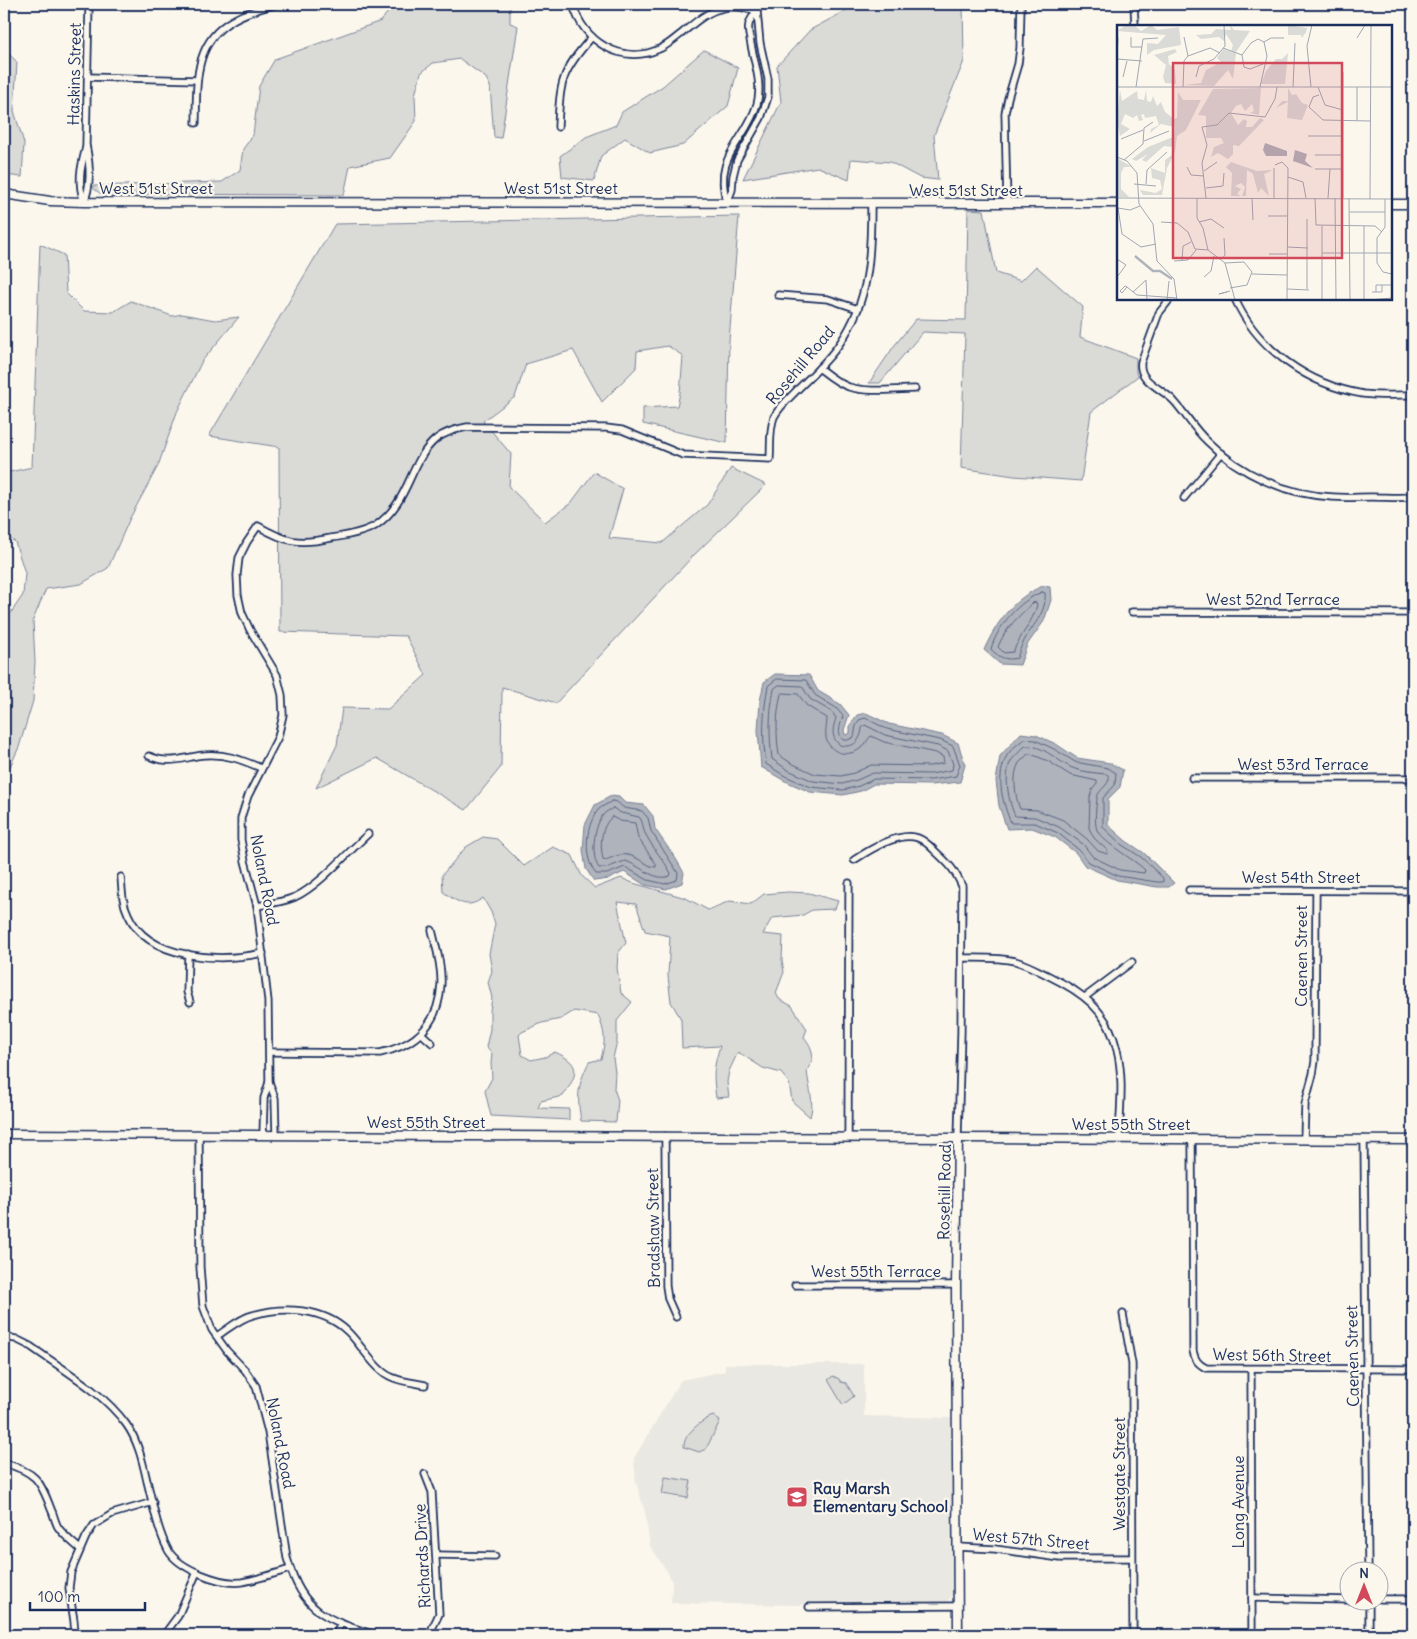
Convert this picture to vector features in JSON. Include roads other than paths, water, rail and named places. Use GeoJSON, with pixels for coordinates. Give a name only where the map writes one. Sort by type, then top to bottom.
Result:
{"type":"FeatureCollection","features":[{"type":"Feature","properties":{"kind":"street","name":"Haskins Street"},"geometry":{"type":"LineString","coordinates":[[84,202],[80,190],[80,170],[86,145],[89,4]]}},
{"type":"Feature","properties":{"kind":"street"},"geometry":{"type":"LineString","coordinates":[[196,123],[197,73],[203,52],[210,40],[219,29],[242,15],[277,4]]}},
{"type":"Feature","properties":{"kind":"street"},"geometry":{"type":"LineString","coordinates":[[573,4],[581,25],[592,38],[606,48],[631,54],[645,53],[666,46],[702,16],[710,12],[727,7],[739,7],[757,11]]}},
{"type":"Feature","properties":{"kind":"street"},"geometry":{"type":"LineString","coordinates":[[727,203],[723,191],[726,165],[757,104],[759,88],[749,23],[760,4]]}},
{"type":"Feature","properties":{"kind":"street"},"geometry":{"type":"LineString","coordinates":[[1007,203],[1005,113],[1018,64],[1021,4]]}},
{"type":"Feature","properties":{"kind":"street"},"geometry":{"type":"LineString","coordinates":[[1134,4],[1135,25]]}},
{"type":"Feature","properties":{"kind":"street"},"geometry":{"type":"LineString","coordinates":[[727,203],[732,190],[737,160],[762,118],[766,106],[768,88],[765,62],[760,43],[757,11]]}},
{"type":"Feature","properties":{"kind":"street"},"geometry":{"type":"LineString","coordinates":[[558,127],[560,90],[563,77],[570,64],[592,38]]}},
{"type":"Feature","properties":{"kind":"street"},"geometry":{"type":"LineString","coordinates":[[756,64],[765,62]]}},
{"type":"Feature","properties":{"kind":"street"},"geometry":{"type":"LineString","coordinates":[[88,77],[197,80]]}},
{"type":"Feature","properties":{"kind":"street"},"geometry":{"type":"LineString","coordinates":[[753,114],[762,118]]}},
{"type":"Feature","properties":{"kind":"street","name":"Haskins Street"},"geometry":{"type":"LineString","coordinates":[[84,202],[89,191],[90,161],[86,145]]}},
{"type":"Feature","properties":{"kind":"street","name":"West 51st Street"},"geometry":{"type":"LineString","coordinates":[[4,194],[50,201],[84,202],[1117,203]]}},
{"type":"Feature","properties":{"kind":"street","name":"Rosehill Road"},"geometry":{"type":"LineString","coordinates":[[258,526],[286,540],[302,542],[339,537],[373,527],[395,508],[420,459],[435,440],[447,432],[467,426],[606,428],[622,430],[683,454],[770,459],[772,427],[778,410],[819,368],[840,343],[858,309],[870,266],[871,203]]}},
{"type":"Feature","properties":{"kind":"street"},"geometry":{"type":"LineString","coordinates":[[1392,204],[1413,204]]}},
{"type":"Feature","properties":{"kind":"street"},"geometry":{"type":"LineString","coordinates":[[778,295],[828,299],[858,309]]}},
{"type":"Feature","properties":{"kind":"street"},"geometry":{"type":"LineString","coordinates":[[1169,300],[1159,314],[1140,362],[1140,370],[1144,377],[1167,394],[1207,441],[1221,453],[1243,470],[1258,478],[1302,493],[1334,497],[1413,497]]}},
{"type":"Feature","properties":{"kind":"street"},"geometry":{"type":"LineString","coordinates":[[1237,300],[1247,320],[1260,337],[1292,366],[1311,377],[1344,390],[1364,394],[1413,396]]}},
{"type":"Feature","properties":{"kind":"street"},"geometry":{"type":"LineString","coordinates":[[819,368],[839,383],[849,387],[873,390],[915,390]]}},
{"type":"Feature","properties":{"kind":"street"},"geometry":{"type":"LineString","coordinates":[[1184,498],[1221,453]]}},
{"type":"Feature","properties":{"kind":"street","name":"Noland Road"},"geometry":{"type":"LineString","coordinates":[[258,526],[239,558],[237,575],[238,595],[242,613],[250,630],[277,675],[282,695],[283,715],[278,737],[248,796],[241,818],[240,840],[257,906],[268,1001],[269,1082],[264,1098],[263,1135]]}},
{"type":"Feature","properties":{"kind":"street","name":"West 52nd Terrace"},"geometry":{"type":"LineString","coordinates":[[1132,612],[1413,613]]}},
{"type":"Feature","properties":{"kind":"street"},"geometry":{"type":"LineString","coordinates":[[149,756],[164,760],[179,760],[203,755],[221,755],[238,758],[261,768]]}},
{"type":"Feature","properties":{"kind":"street","name":"West 53rd Terrace"},"geometry":{"type":"LineString","coordinates":[[1192,778],[1413,778]]}},
{"type":"Feature","properties":{"kind":"street"},"geometry":{"type":"LineString","coordinates":[[257,906],[295,897],[312,886],[368,834]]}},
{"type":"Feature","properties":{"kind":"street","name":"Rosehill Road"},"geometry":{"type":"LineString","coordinates":[[854,860],[892,840],[908,836],[916,837],[924,840],[955,870],[962,886],[960,1122],[958,1137],[956,1285],[958,1635]]}},
{"type":"Feature","properties":{"kind":"street"},"geometry":{"type":"LineString","coordinates":[[121,877],[122,897],[128,916],[141,932],[155,944],[168,950],[221,958],[244,957],[263,953]]}},
{"type":"Feature","properties":{"kind":"street"},"geometry":{"type":"LineString","coordinates":[[848,883],[848,1137]]}},
{"type":"Feature","properties":{"kind":"street","name":"West 54th Street"},"geometry":{"type":"LineString","coordinates":[[1190,890],[1413,891]]}},
{"type":"Feature","properties":{"kind":"street","name":"Caenen Street"},"geometry":{"type":"LineString","coordinates":[[1304,1139],[1305,1104],[1314,1074],[1315,1061],[1316,891]]}},
{"type":"Feature","properties":{"kind":"street"},"geometry":{"type":"LineString","coordinates":[[270,1052],[380,1053],[392,1050],[414,1040],[422,1034],[434,1012],[442,983],[432,930]]}},
{"type":"Feature","properties":{"kind":"street"},"geometry":{"type":"LineString","coordinates":[[188,954],[187,992],[190,1002]]}},
{"type":"Feature","properties":{"kind":"street"},"geometry":{"type":"LineString","coordinates":[[962,958],[997,958],[1024,964],[1075,989],[1094,1004],[1106,1021],[1118,1050],[1120,1069],[1120,1138]]}},
{"type":"Feature","properties":{"kind":"street"},"geometry":{"type":"LineString","coordinates":[[1085,997],[1132,962]]}},
{"type":"Feature","properties":{"kind":"street"},"geometry":{"type":"LineString","coordinates":[[422,1034],[432,1043]]}},
{"type":"Feature","properties":{"kind":"street","name":"Noland Road"},"geometry":{"type":"LineString","coordinates":[[269,1082],[275,1098],[276,1135]]}},
{"type":"Feature","properties":{"kind":"street","name":"West 55th Street"},"geometry":{"type":"LineString","coordinates":[[4,1134],[1413,1140]]}},
{"type":"Feature","properties":{"kind":"street","name":"Noland Road"},"geometry":{"type":"LineString","coordinates":[[199,1135],[200,1267],[203,1306],[212,1330],[256,1386],[263,1407],[286,1558],[303,1595],[310,1605],[327,1618],[375,1635]]}},
{"type":"Feature","properties":{"kind":"street","name":"Bradshaw Street"},"geometry":{"type":"LineString","coordinates":[[665,1136],[666,1286],[668,1298],[676,1317]]}},
{"type":"Feature","properties":{"kind":"street","name":"West 56th Street"},"geometry":{"type":"LineString","coordinates":[[1192,1138],[1193,1351],[1199,1365],[1206,1368],[1413,1369]]}},
{"type":"Feature","properties":{"kind":"street","name":"Caenen Street"},"geometry":{"type":"LineString","coordinates":[[1364,1139],[1368,1562]]}},
{"type":"Feature","properties":{"kind":"street","name":"West 55th Terrace"},"geometry":{"type":"LineString","coordinates":[[795,1285],[956,1285]]}},
{"type":"Feature","properties":{"kind":"street"},"geometry":{"type":"LineString","coordinates":[[217,1336],[251,1315],[274,1311],[298,1310],[323,1316],[346,1330],[382,1372],[403,1381],[425,1385]]}},
{"type":"Feature","properties":{"kind":"street","name":"Westgate Street"},"geometry":{"type":"LineString","coordinates":[[1123,1314],[1132,1364],[1133,1635]]}},
{"type":"Feature","properties":{"kind":"street"},"geometry":{"type":"LineString","coordinates":[[4,1337],[16,1339],[30,1346],[106,1401],[127,1426],[142,1460],[162,1536],[170,1552],[182,1563],[197,1572],[217,1579],[241,1582],[290,1569]]}},
{"type":"Feature","properties":{"kind":"street","name":"Long Avenue"},"geometry":{"type":"LineString","coordinates":[[1252,1368],[1252,1635]]}},
{"type":"Feature","properties":{"kind":"street"},"geometry":{"type":"LineString","coordinates":[[4,1463],[23,1469],[36,1479],[44,1490],[58,1526],[66,1537],[80,1549]]}},
{"type":"Feature","properties":{"kind":"street","name":"Richards Drive"},"geometry":{"type":"LineString","coordinates":[[425,1474],[432,1492],[439,1614],[429,1635]]}},
{"type":"Feature","properties":{"kind":"street"},"geometry":{"type":"LineString","coordinates":[[74,1635],[69,1588],[71,1572],[86,1537],[94,1525],[112,1514],[153,1502]]}},
{"type":"Feature","properties":{"kind":"street","name":"West 57th Street"},"geometry":{"type":"LineString","coordinates":[[958,1547],[995,1549],[1060,1558],[1132,1558]]}},
{"type":"Feature","properties":{"kind":"street"},"geometry":{"type":"LineString","coordinates":[[436,1555],[494,1556]]}},
{"type":"Feature","properties":{"kind":"street"},"geometry":{"type":"LineString","coordinates":[[164,1635],[178,1616],[197,1572]]}},
{"type":"Feature","properties":{"kind":"street"},"geometry":{"type":"LineString","coordinates":[[1252,1598],[1340,1600]]}},
{"type":"Feature","properties":{"kind":"street"},"geometry":{"type":"LineString","coordinates":[[1390,1600],[1413,1599]]}},
{"type":"Feature","properties":{"kind":"street"},"geometry":{"type":"LineString","coordinates":[[809,1607],[958,1606]]}},
{"type":"Feature","properties":{"kind":"street"},"geometry":{"type":"LineString","coordinates":[[1369,1612],[1369,1635]]}},
{"type":"Feature","properties":{"kind":"street"},"geometry":{"type":"LineString","coordinates":[[335,1635],[341,1624]]}},
{"type":"Feature","properties":{"kind":"water"},"geometry":{"type":"Polygon","coordinates":[[[1043,586],[1050,587],[1051,600],[1044,621],[1027,645],[1020,665],[1000,664],[984,650],[994,630],[1015,604],[1023,597],[1043,586]]]}},
{"type":"Feature","properties":{"kind":"water"},"geometry":{"type":"Polygon","coordinates":[[[775,674],[809,675],[818,691],[840,704],[849,715],[844,730],[845,735],[850,733],[850,725],[857,715],[866,713],[889,724],[942,735],[958,743],[965,765],[960,782],[931,785],[874,784],[861,791],[843,795],[810,792],[783,780],[761,767],[758,731],[760,701],[764,682],[775,674]]]}},
{"type":"Feature","properties":{"kind":"water"},"geometry":{"type":"Polygon","coordinates":[[[1021,733],[1036,735],[1056,744],[1077,758],[1110,763],[1123,770],[1120,787],[1108,799],[1108,825],[1126,841],[1144,853],[1174,883],[1169,887],[1157,887],[1117,880],[1085,866],[1076,853],[1055,837],[1032,828],[1007,829],[999,806],[996,781],[1000,756],[1021,733]]]}},
{"type":"Feature","properties":{"kind":"water"},"geometry":{"type":"Polygon","coordinates":[[[611,796],[619,797],[625,803],[644,805],[653,816],[655,829],[684,873],[682,883],[666,889],[645,885],[624,872],[609,879],[594,881],[586,869],[583,850],[585,825],[595,805],[611,796]]]}},
{"type":"Feature","properties":{"kind":"place","name":"Ray Marsh Elementary School"},"geometry":{"type":"Point","coordinates":[797,1497]}}]}
